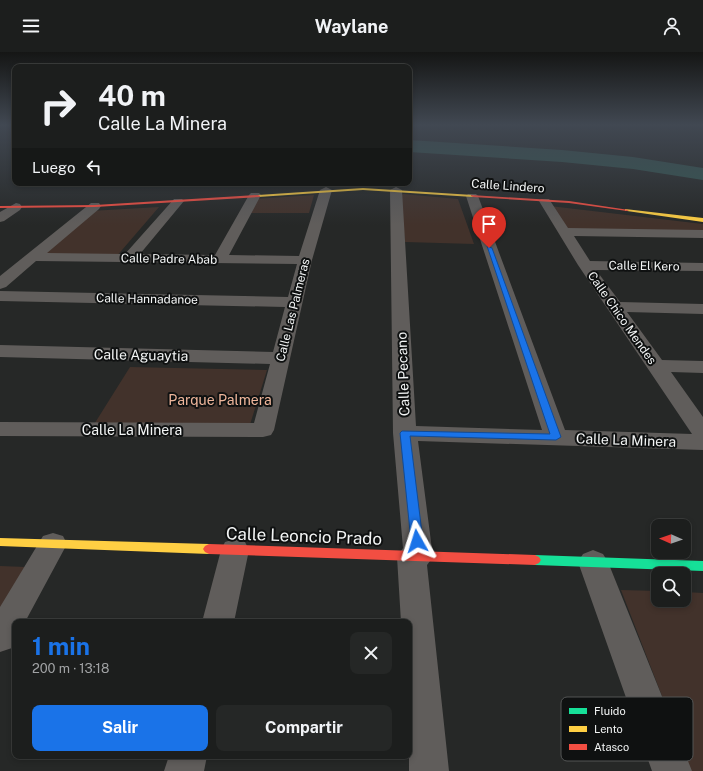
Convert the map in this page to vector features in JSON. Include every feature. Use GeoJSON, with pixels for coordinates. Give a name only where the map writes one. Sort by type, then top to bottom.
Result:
{"type":"FeatureCollection","features":[{"type":"Feature","properties":{"kind":"street","name":"Calle Lindero"},"geometry":{"type":"LineString","coordinates":[[0,207],[95,206],[359,189],[396,190],[576,203],[703,220]]}},
{"type":"Feature","properties":{"kind":"street","name":"Calle Las Palmeras"},"geometry":{"type":"LineString","coordinates":[[263,430],[306,260],[326,190]]}},
{"type":"Feature","properties":{"kind":"street","name":"Calle Pecano"},"geometry":{"type":"LineString","coordinates":[[396,190],[405,433],[429,771]]}},
{"type":"Feature","properties":{"kind":"street"},"geometry":{"type":"LineString","coordinates":[[219,260],[255,195]]}},
{"type":"Feature","properties":{"kind":"street"},"geometry":{"type":"LineString","coordinates":[[472,196],[556,437]]}},
{"type":"Feature","properties":{"kind":"street"},"geometry":{"type":"LineString","coordinates":[[128,258],[178,201]]}},
{"type":"Feature","properties":{"kind":"street","name":"Calle Chico Mendes"},"geometry":{"type":"LineString","coordinates":[[545,201],[585,265],[703,433]]}},
{"type":"Feature","properties":{"kind":"street"},"geometry":{"type":"LineString","coordinates":[[0,284],[95,206]]}},
{"type":"Feature","properties":{"kind":"street"},"geometry":{"type":"LineString","coordinates":[[0,218],[16,207]]}},
{"type":"Feature","properties":{"kind":"street"},"geometry":{"type":"LineString","coordinates":[[565,232],[703,234]]}},
{"type":"Feature","properties":{"kind":"street","name":"Calle Padre Abab"},"geometry":{"type":"LineString","coordinates":[[33,257],[306,260]]}},
{"type":"Feature","properties":{"kind":"street","name":"Calle El Kero"},"geometry":{"type":"LineString","coordinates":[[585,265],[703,267]]}},
{"type":"Feature","properties":{"kind":"street","name":"Calle Hannadanoe"},"geometry":{"type":"LineString","coordinates":[[0,296],[295,302]]}},
{"type":"Feature","properties":{"kind":"street"},"geometry":{"type":"LineString","coordinates":[[615,307],[703,309]]}},
{"type":"Feature","properties":{"kind":"street","name":"Calle Aguaytia"},"geometry":{"type":"LineString","coordinates":[[0,351],[281,358]]}},
{"type":"Feature","properties":{"kind":"street"},"geometry":{"type":"LineString","coordinates":[[656,366],[703,367]]}},
{"type":"Feature","properties":{"kind":"street","name":"Calle La Minera"},"geometry":{"type":"LineString","coordinates":[[0,429],[263,430]]}},
{"type":"Feature","properties":{"kind":"street","name":"Calle La Minera"},"geometry":{"type":"LineString","coordinates":[[405,433],[703,442]]}},
{"type":"Feature","properties":{"kind":"street","name":"Calle Leoncio Prado"},"geometry":{"type":"LineString","coordinates":[[0,542],[703,566]]}},
{"type":"Feature","properties":{"kind":"street"},"geometry":{"type":"LineString","coordinates":[[0,636],[53,544]]}},
{"type":"Feature","properties":{"kind":"street"},"geometry":{"type":"LineString","coordinates":[[219,619],[235,550]]}},
{"type":"Feature","properties":{"kind":"street"},"geometry":{"type":"LineString","coordinates":[[593,562],[644,697]]}},
{"type":"Feature","properties":{"kind":"street"},"geometry":{"type":"LineString","coordinates":[[184,771],[187,759]]}},
{"type":"Feature","properties":{"kind":"street"},"geometry":{"type":"LineString","coordinates":[[668,761],[672,771]]}},
{"type":"Feature","properties":{"kind":"green space"},"geometry":{"type":"Polygon","coordinates":[[[403,194],[458,199],[474,244],[405,242],[400,196],[403,194]]]}},
{"type":"Feature","properties":{"kind":"green space"},"geometry":{"type":"Polygon","coordinates":[[[314,195],[309,213],[247,213],[254,199],[314,195]]]}},
{"type":"Feature","properties":{"kind":"green space"},"geometry":{"type":"Polygon","coordinates":[[[550,206],[703,224],[703,234],[569,231],[550,206]]]}},
{"type":"Feature","properties":{"kind":"green space"},"geometry":{"type":"Polygon","coordinates":[[[159,207],[116,257],[40,255],[90,211],[159,207]]]}},
{"type":"Feature","properties":{"kind":"green space","name":"Parque Palmera"},"geometry":{"type":"Polygon","coordinates":[[[130,367],[267,370],[248,431],[93,426],[130,367]]]}},
{"type":"Feature","properties":{"kind":"green space"},"geometry":{"type":"Polygon","coordinates":[[[0,566],[26,567],[0,611],[0,566]]]}},
{"type":"Feature","properties":{"kind":"green space"},"geometry":{"type":"Polygon","coordinates":[[[621,590],[651,591],[651,607],[691,607],[691,592],[703,593],[703,771],[691,771],[687,761],[693,761],[693,697],[662,697],[621,590]]]}},
{"type":"Feature","properties":{"kind":"waterway"},"geometry":{"type":"LineString","coordinates":[[588,159],[633,163],[703,174]]}},
{"type":"Feature","properties":{"kind":"traffic: fast"},"geometry":{"type":"LineString","coordinates":[[535,560],[703,566]]}},
{"type":"Feature","properties":{"kind":"traffic: slow"},"geometry":{"type":"LineString","coordinates":[[258,196],[363,189],[473,196]]}},
{"type":"Feature","properties":{"kind":"traffic: slow"},"geometry":{"type":"LineString","coordinates":[[627,210],[703,220]]}},
{"type":"Feature","properties":{"kind":"traffic: slow"},"geometry":{"type":"LineString","coordinates":[[0,542],[209,549]]}},
{"type":"Feature","properties":{"kind":"traffic: jam"},"geometry":{"type":"LineString","coordinates":[[0,207],[95,206],[258,196]]}},
{"type":"Feature","properties":{"kind":"traffic: jam"},"geometry":{"type":"LineString","coordinates":[[473,196],[569,202],[627,210]]}},
{"type":"Feature","properties":{"kind":"traffic: jam"},"geometry":{"type":"LineString","coordinates":[[209,549],[535,560]]}},
{"type":"Feature","properties":{"kind":"route"},"geometry":{"type":"LineString","coordinates":[[417,541],[405,433],[556,437],[489,248]]}}]}
